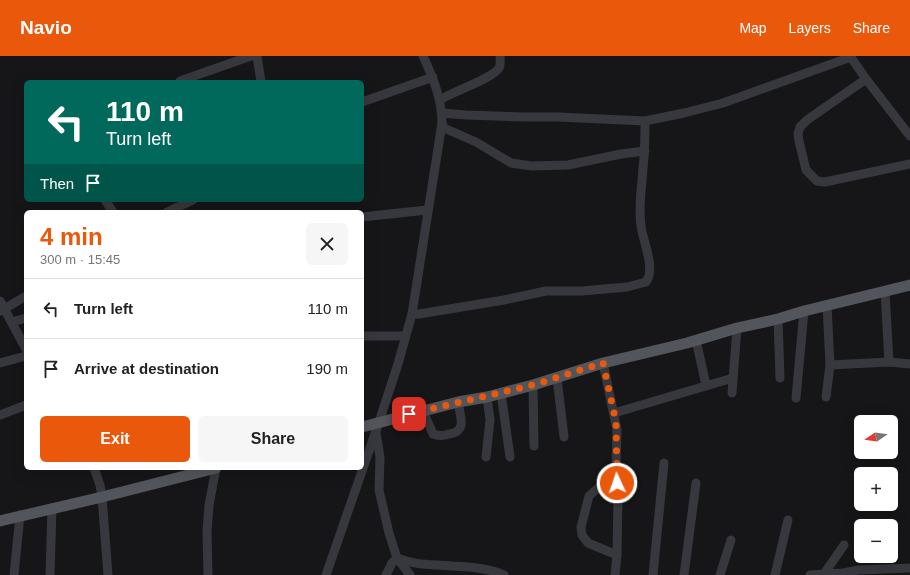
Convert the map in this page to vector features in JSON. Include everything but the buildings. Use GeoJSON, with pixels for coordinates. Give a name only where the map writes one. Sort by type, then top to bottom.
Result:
{"type":"FeatureCollection","features":[{"type":"Feature","properties":{"kind":"main road"},"geometry":{"type":"LineString","coordinates":[[364,426],[458,402],[487,397],[557,378],[603,363],[687,343],[737,328],[910,285]]}},
{"type":"Feature","properties":{"kind":"main road"},"geometry":{"type":"LineString","coordinates":[[0,520],[102,497],[208,470]]}},
{"type":"Feature","properties":{"kind":"street"},"geometry":{"type":"LineString","coordinates":[[183,80],[252,56]]}},
{"type":"Feature","properties":{"kind":"street"},"geometry":{"type":"LineString","coordinates":[[257,56],[261,80]]}},
{"type":"Feature","properties":{"kind":"street"},"geometry":{"type":"LineString","coordinates":[[364,467],[398,364],[412,314],[427,210],[442,124],[440,100],[433,77],[423,56]]}},
{"type":"Feature","properties":{"kind":"street"},"geometry":{"type":"LineString","coordinates":[[440,100],[497,71],[500,68],[500,56]]}},
{"type":"Feature","properties":{"kind":"street"},"geometry":{"type":"LineString","coordinates":[[442,113],[645,122],[684,114],[723,103],[850,57],[910,136]]}},
{"type":"Feature","properties":{"kind":"street"},"geometry":{"type":"LineString","coordinates":[[364,101],[433,77]]}},
{"type":"Feature","properties":{"kind":"street"},"geometry":{"type":"LineString","coordinates":[[866,79],[807,120],[800,128],[798,141],[806,170],[817,181],[825,182],[910,164]]}},
{"type":"Feature","properties":{"kind":"street"},"geometry":{"type":"LineString","coordinates":[[412,314],[504,300],[546,291],[582,291],[627,287],[646,282],[650,273],[641,227],[639,205],[645,122]]}},
{"type":"Feature","properties":{"kind":"street"},"geometry":{"type":"LineString","coordinates":[[442,124],[444,128],[476,142],[511,162],[532,166],[568,165],[621,154],[644,152]]}},
{"type":"Feature","properties":{"kind":"street"},"geometry":{"type":"LineString","coordinates":[[171,210],[189,202]]}},
{"type":"Feature","properties":{"kind":"street"},"geometry":{"type":"LineString","coordinates":[[364,217],[427,210]]}},
{"type":"Feature","properties":{"kind":"street"},"geometry":{"type":"LineString","coordinates":[[885,292],[889,362]]}},
{"type":"Feature","properties":{"kind":"street"},"geometry":{"type":"LineString","coordinates":[[24,297],[2,307],[24,345]]}},
{"type":"Feature","properties":{"kind":"street"},"geometry":{"type":"LineString","coordinates":[[826,397],[830,366],[827,305]]}},
{"type":"Feature","properties":{"kind":"street"},"geometry":{"type":"LineString","coordinates":[[796,398],[804,311]]}},
{"type":"Feature","properties":{"kind":"street"},"geometry":{"type":"LineString","coordinates":[[12,322],[24,319]]}},
{"type":"Feature","properties":{"kind":"street"},"geometry":{"type":"LineString","coordinates":[[778,319],[780,378]]}},
{"type":"Feature","properties":{"kind":"street"},"geometry":{"type":"LineString","coordinates":[[732,393],[737,328]]}},
{"type":"Feature","properties":{"kind":"street"},"geometry":{"type":"LineString","coordinates":[[364,336],[405,336]]}},
{"type":"Feature","properties":{"kind":"street"},"geometry":{"type":"LineString","coordinates":[[696,340],[706,385]]}},
{"type":"Feature","properties":{"kind":"street"},"geometry":{"type":"LineString","coordinates":[[0,363],[24,357]]}},
{"type":"Feature","properties":{"kind":"street"},"geometry":{"type":"LineString","coordinates":[[830,366],[889,362],[910,364]]}},
{"type":"Feature","properties":{"kind":"street"},"geometry":{"type":"LineString","coordinates":[[603,363],[617,430],[616,469],[618,495],[617,555],[615,575]]}},
{"type":"Feature","properties":{"kind":"street"},"geometry":{"type":"LineString","coordinates":[[557,378],[564,437]]}},
{"type":"Feature","properties":{"kind":"street"},"geometry":{"type":"LineString","coordinates":[[614,413],[733,378]]}},
{"type":"Feature","properties":{"kind":"street"},"geometry":{"type":"LineString","coordinates":[[533,385],[534,446]]}},
{"type":"Feature","properties":{"kind":"street"},"geometry":{"type":"LineString","coordinates":[[501,393],[510,457]]}},
{"type":"Feature","properties":{"kind":"street"},"geometry":{"type":"LineString","coordinates":[[486,457],[490,420],[487,397]]}},
{"type":"Feature","properties":{"kind":"street"},"geometry":{"type":"LineString","coordinates":[[423,411],[433,434],[442,436],[457,433],[461,429],[462,424],[458,402]]}},
{"type":"Feature","properties":{"kind":"street"},"geometry":{"type":"LineString","coordinates":[[0,415],[24,407]]}},
{"type":"Feature","properties":{"kind":"street"},"geometry":{"type":"LineString","coordinates":[[376,433],[380,457],[379,490],[389,533],[398,558],[410,575]]}},
{"type":"Feature","properties":{"kind":"street"},"geometry":{"type":"LineString","coordinates":[[654,575],[664,463]]}},
{"type":"Feature","properties":{"kind":"street"},"geometry":{"type":"LineString","coordinates":[[95,470],[102,497],[108,575]]}},
{"type":"Feature","properties":{"kind":"street"},"geometry":{"type":"LineString","coordinates":[[208,575],[207,532],[209,505],[216,470]]}},
{"type":"Feature","properties":{"kind":"street"},"geometry":{"type":"LineString","coordinates":[[326,575],[363,470]]}},
{"type":"Feature","properties":{"kind":"street"},"geometry":{"type":"LineString","coordinates":[[617,483],[598,488],[589,496],[581,527],[582,535],[588,543],[617,555]]}},
{"type":"Feature","properties":{"kind":"street"},"geometry":{"type":"LineString","coordinates":[[684,575],[696,483]]}},
{"type":"Feature","properties":{"kind":"street"},"geometry":{"type":"LineString","coordinates":[[50,575],[52,508]]}},
{"type":"Feature","properties":{"kind":"street"},"geometry":{"type":"LineString","coordinates":[[14,575],[20,515]]}},
{"type":"Feature","properties":{"kind":"street"},"geometry":{"type":"LineString","coordinates":[[775,575],[788,520]]}},
{"type":"Feature","properties":{"kind":"street"},"geometry":{"type":"LineString","coordinates":[[720,575],[730,540]]}},
{"type":"Feature","properties":{"kind":"street"},"geometry":{"type":"LineString","coordinates":[[824,574],[844,545]]}},
{"type":"Feature","properties":{"kind":"street"},"geometry":{"type":"LineString","coordinates":[[398,558],[414,564],[451,565],[490,570],[504,575]]}},
{"type":"Feature","properties":{"kind":"street"},"geometry":{"type":"LineString","coordinates":[[388,575],[392,563],[398,558]]}},
{"type":"Feature","properties":{"kind":"street"},"geometry":{"type":"LineString","coordinates":[[446,575],[451,565]]}},
{"type":"Feature","properties":{"kind":"street"},"geometry":{"type":"LineString","coordinates":[[388,575],[404,567]]}},
{"type":"Feature","properties":{"kind":"street"},"geometry":{"type":"LineString","coordinates":[[810,575],[910,568]]}},
{"type":"Feature","properties":{"kind":"route"},"geometry":{"type":"LineString","coordinates":[[409,414],[458,402],[487,397],[533,385],[603,363],[617,430],[617,483]]}}]}
